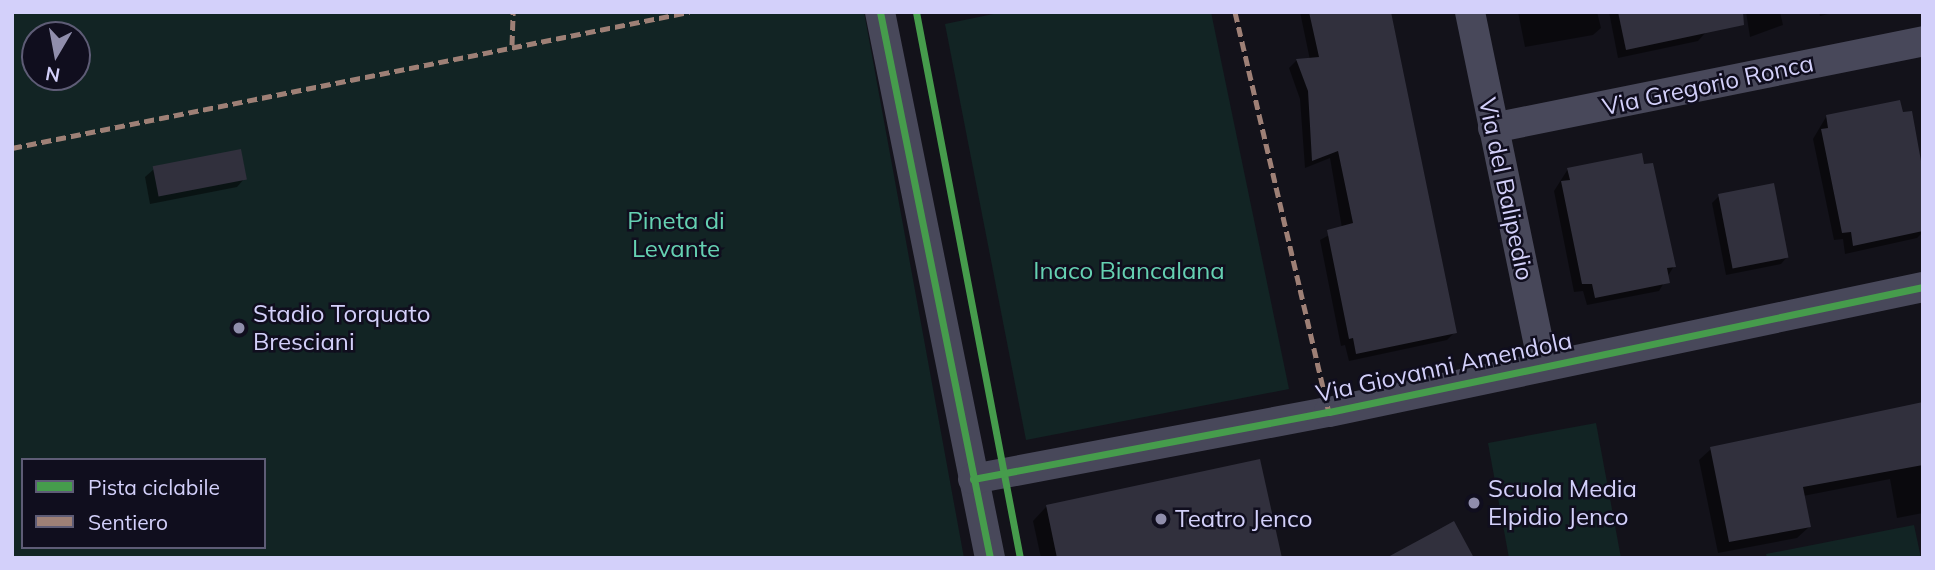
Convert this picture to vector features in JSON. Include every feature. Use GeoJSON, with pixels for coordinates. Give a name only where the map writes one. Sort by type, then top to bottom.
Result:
{"type":"FeatureCollection","features":[{"type":"Feature","properties":{"kind":"street"},"geometry":{"type":"LineString","coordinates":[[880,12],[990,558]]}},
{"type":"Feature","properties":{"kind":"street","name":"Via del Balipedio"},"geometry":{"type":"LineString","coordinates":[[1469,12],[1543,366]]}},
{"type":"Feature","properties":{"kind":"street","name":"Via Gregorio Ronca"},"geometry":{"type":"LineString","coordinates":[[1493,128],[1923,41]]}},
{"type":"Feature","properties":{"kind":"street","name":"Via Giovanni Amendola"},"geometry":{"type":"LineString","coordinates":[[973,478],[1329,412],[1923,287]]}},
{"type":"Feature","properties":{"kind":"green space","name":"Pineta di Levante"},"geometry":{"type":"Polygon","coordinates":[[[12,12],[864,12],[964,558],[12,558],[12,12]]]}},
{"type":"Feature","properties":{"kind":"green space","name":"Inaco Biancalana"},"geometry":{"type":"Polygon","coordinates":[[[1003,12],[1211,12],[1289,389],[1026,440],[945,24],[1003,12]]]}},
{"type":"Feature","properties":{"kind":"green space"},"geometry":{"type":"Polygon","coordinates":[[[1596,423],[1621,558],[1509,558],[1488,443],[1596,423]]]}},
{"type":"Feature","properties":{"kind":"green space"},"geometry":{"type":"Polygon","coordinates":[[[1914,525],[1921,558],[1767,558],[1766,554],[1914,525]]]}},
{"type":"Feature","properties":{"kind":"building"},"geometry":{"type":"Polygon","coordinates":[[[1309,12],[1391,12],[1457,333],[1356,354],[1353,338],[1349,339],[1327,230],[1353,223],[1338,151],[1312,161],[1308,91],[1296,59],[1319,57],[1309,12]]]}},
{"type":"Feature","properties":{"kind":"building"},"geometry":{"type":"Polygon","coordinates":[[[1618,12],[1743,12],[1744,25],[1626,50],[1618,12]]]}},
{"type":"Feature","properties":{"kind":"building"},"geometry":{"type":"Polygon","coordinates":[[[1900,100],[1903,112],[1912,111],[1923,172],[1923,231],[1853,246],[1851,232],[1842,233],[1821,129],[1828,128],[1826,115],[1900,100]]]}},
{"type":"Feature","properties":{"kind":"building"},"geometry":{"type":"Polygon","coordinates":[[[241,149],[247,179],[159,197],[153,166],[241,149]]]}},
{"type":"Feature","properties":{"kind":"building"},"geometry":{"type":"Polygon","coordinates":[[[1642,153],[1644,164],[1653,163],[1676,267],[1667,268],[1670,283],[1595,298],[1592,284],[1582,284],[1561,181],[1570,180],[1567,168],[1642,153]]]}},
{"type":"Feature","properties":{"kind":"building"},"geometry":{"type":"Polygon","coordinates":[[[1774,183],[1789,258],[1733,268],[1718,194],[1774,183]]]}},
{"type":"Feature","properties":{"kind":"building"},"geometry":{"type":"Polygon","coordinates":[[[1923,402],[1923,465],[1803,487],[1811,527],[1729,542],[1710,447],[1923,402]]]}},
{"type":"Feature","properties":{"kind":"building","name":"Teatro Jenco"},"geometry":{"type":"Polygon","coordinates":[[[1260,459],[1282,558],[1057,558],[1046,505],[1260,459]]]}},
{"type":"Feature","properties":{"kind":"building"},"geometry":{"type":"Polygon","coordinates":[[[1454,521],[1474,558],[1386,558],[1436,531],[1454,521]]]}},
{"type":"Feature","properties":{"kind":"marked path"},"geometry":{"type":"LineString","coordinates":[[512,45],[513,12]]}},
{"type":"Feature","properties":{"kind":"marked path"},"geometry":{"type":"LineString","coordinates":[[12,148],[689,12]]}},
{"type":"Feature","properties":{"kind":"marked path"},"geometry":{"type":"LineString","coordinates":[[1235,12],[1329,412]]}},
{"type":"Feature","properties":{"kind":"cycle path"},"geometry":{"type":"LineString","coordinates":[[880,12],[990,558]]}},
{"type":"Feature","properties":{"kind":"cycle path"},"geometry":{"type":"LineString","coordinates":[[916,12],[1020,558]]}},
{"type":"Feature","properties":{"kind":"cycle path"},"geometry":{"type":"LineString","coordinates":[[973,479],[1329,412],[1923,287]]}},
{"type":"Feature","properties":{"kind":"place","name":"Stadio Torquato Bresciani"},"geometry":{"type":"Point","coordinates":[239,328]}},
{"type":"Feature","properties":{"kind":"place","name":"Scuola Media Elpidio Jenco"},"geometry":{"type":"Point","coordinates":[1474,503]}},
{"type":"Feature","properties":{"kind":"place","name":"Teatro Jenco"},"geometry":{"type":"Point","coordinates":[1161,519]}}]}
